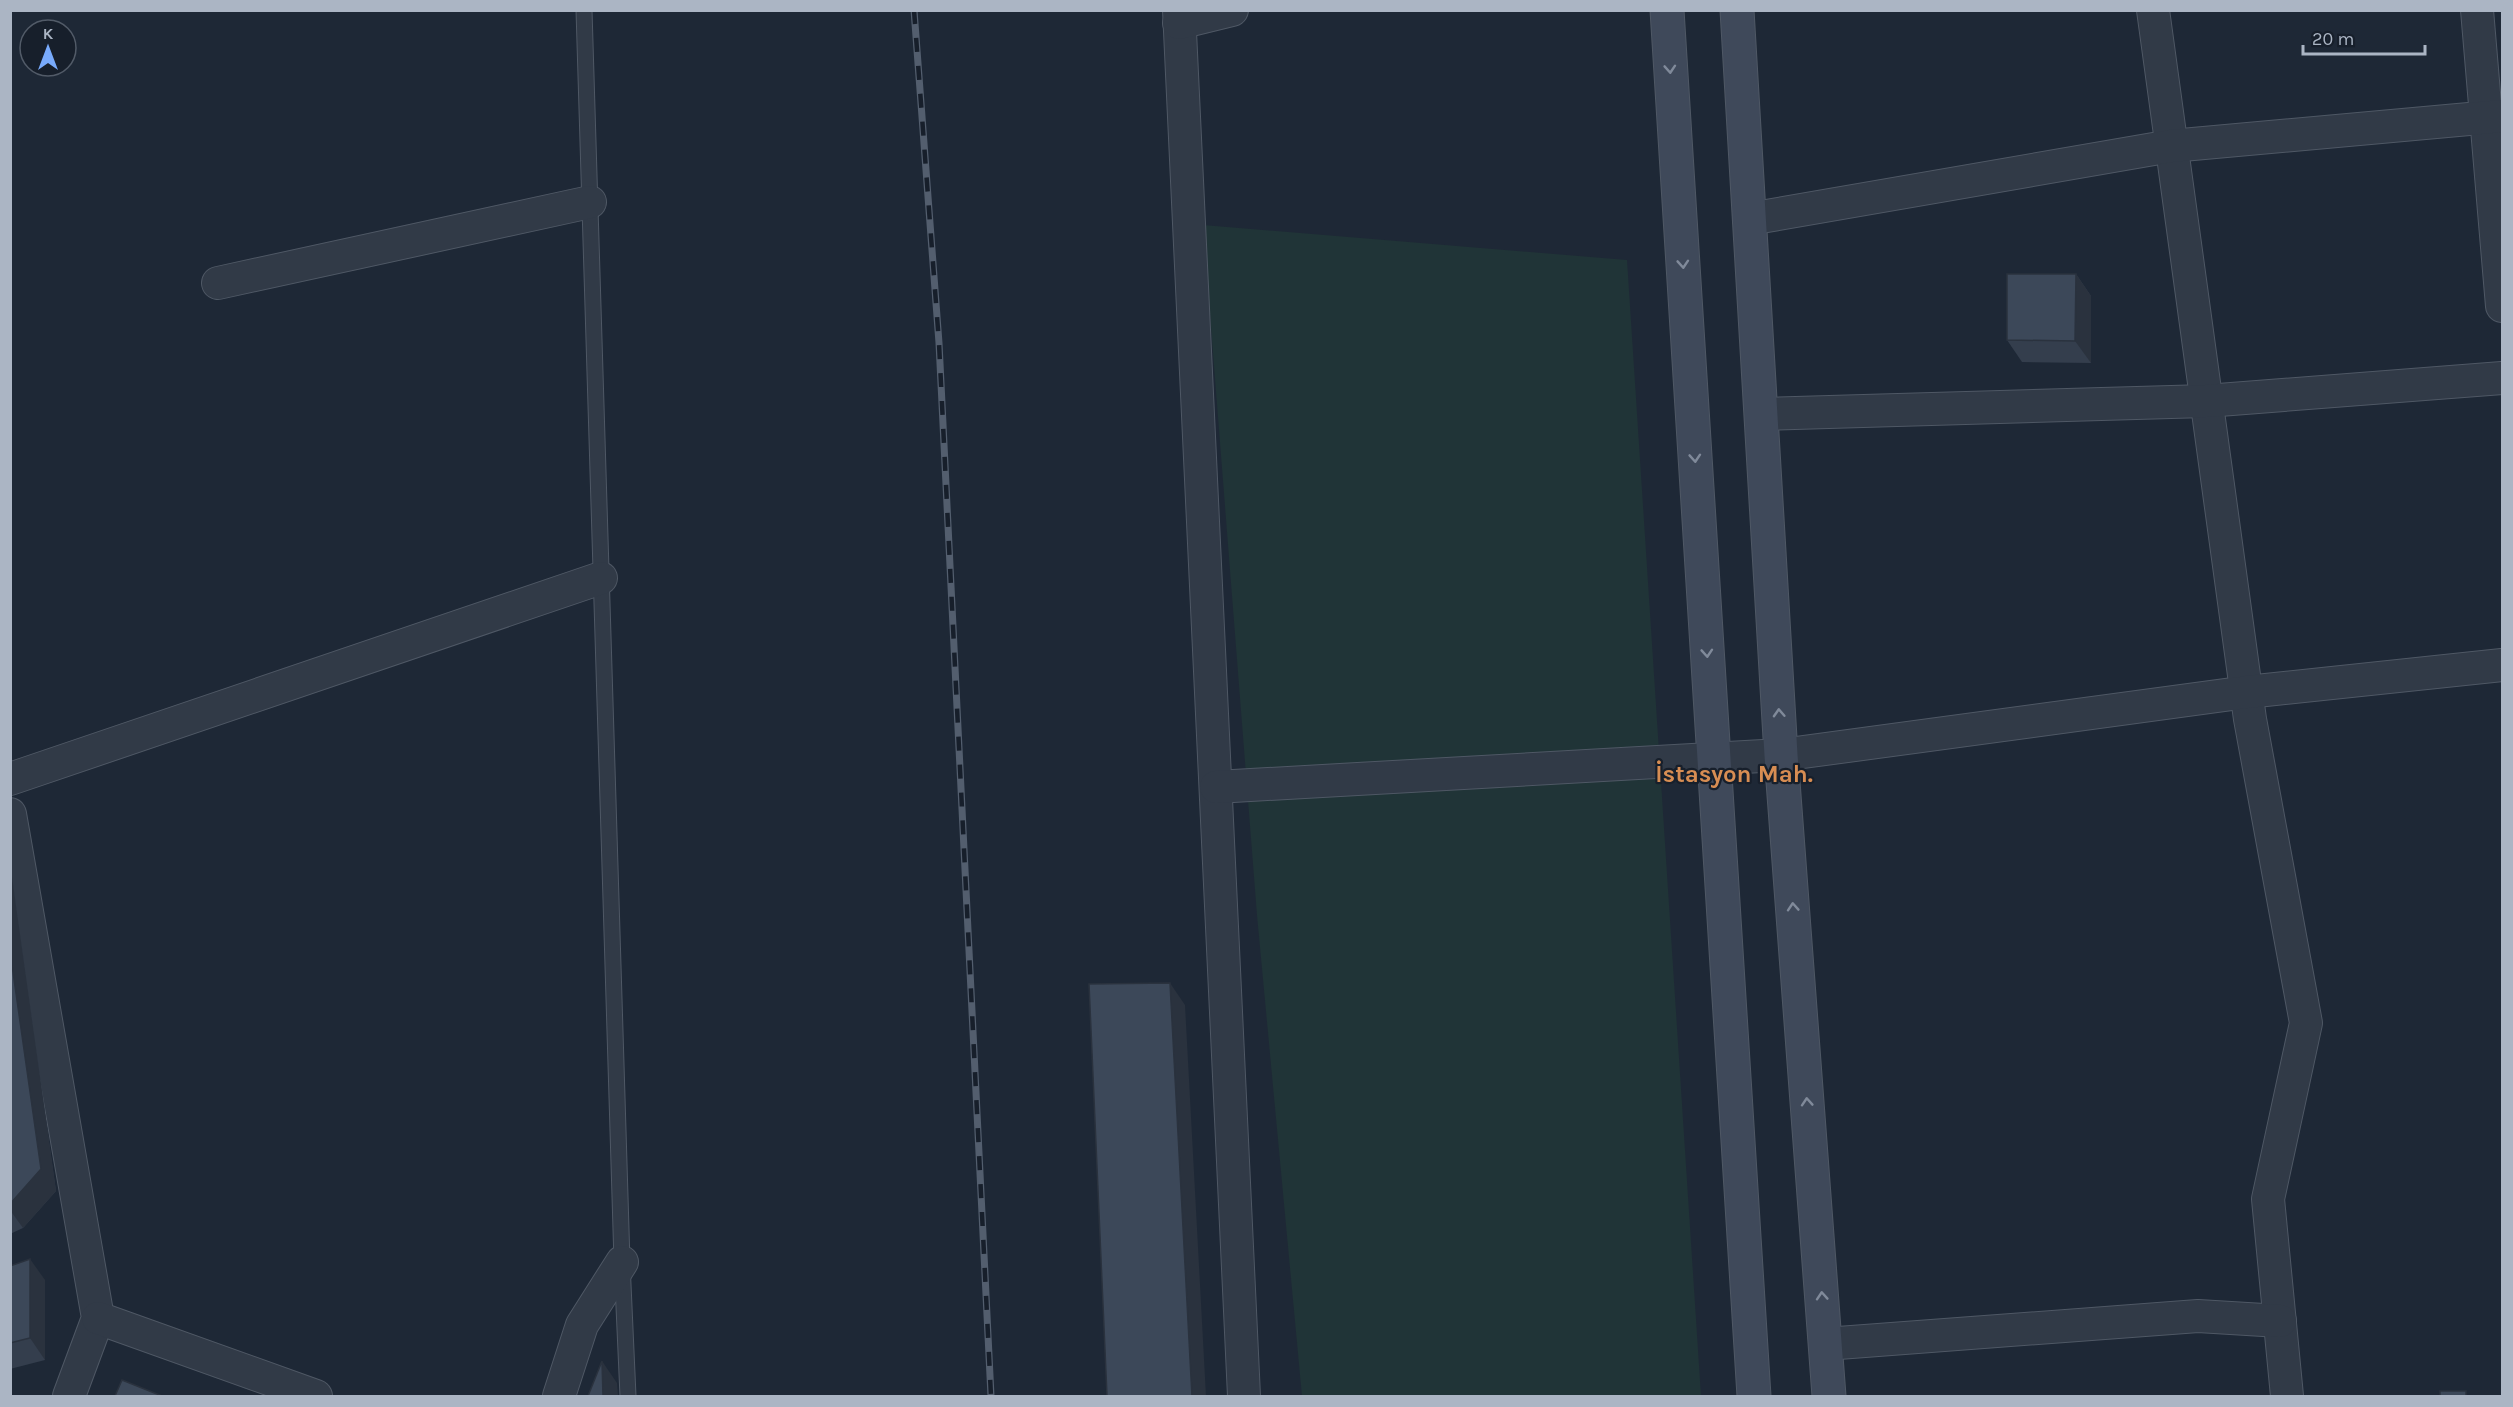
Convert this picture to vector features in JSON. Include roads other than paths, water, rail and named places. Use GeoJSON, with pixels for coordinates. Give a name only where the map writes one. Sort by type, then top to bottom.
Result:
{"type":"FeatureCollection","features":[{"type":"Feature","properties":{"kind":"main road"},"geometry":{"type":"LineString","coordinates":[[1667,10],[1754,1396]]}},
{"type":"Feature","properties":{"kind":"main road"},"geometry":{"type":"LineString","coordinates":[[1737,10],[1781,754],[1829,1396]]}},
{"type":"Feature","properties":{"kind":"street"},"geometry":{"type":"LineString","coordinates":[[1232,10],[1179,17],[1244,1396]]}},
{"type":"Feature","properties":{"kind":"street"},"geometry":{"type":"LineString","coordinates":[[2153,10],[2247,692],[2306,1023],[2268,1199],[2287,1396]]}},
{"type":"Feature","properties":{"kind":"street"},"geometry":{"type":"LineString","coordinates":[[2477,10],[2483,80],[2494,117],[2502,306]]}},
{"type":"Feature","properties":{"kind":"street"},"geometry":{"type":"LineString","coordinates":[[2483,80],[2502,40]]}},
{"type":"Feature","properties":{"kind":"street"},"geometry":{"type":"LineString","coordinates":[[1749,219],[2171,146],[2494,117]]}},
{"type":"Feature","properties":{"kind":"street"},"geometry":{"type":"LineString","coordinates":[[218,283],[590,202]]}},
{"type":"Feature","properties":{"kind":"street"},"geometry":{"type":"LineString","coordinates":[[1761,414],[2206,401],[2502,378]]}},
{"type":"Feature","properties":{"kind":"street"},"geometry":{"type":"LineString","coordinates":[[10,779],[601,578]]}},
{"type":"Feature","properties":{"kind":"street"},"geometry":{"type":"LineString","coordinates":[[1216,787],[1781,754],[2247,692],[2502,665]]}},
{"type":"Feature","properties":{"kind":"street"},"geometry":{"type":"LineString","coordinates":[[10,813],[99,1318],[69,1396]]}},
{"type":"Feature","properties":{"kind":"street"},"geometry":{"type":"LineString","coordinates":[[559,1396],[582,1325],[622,1262]]}},
{"type":"Feature","properties":{"kind":"street"},"geometry":{"type":"LineString","coordinates":[[1825,1344],[2198,1316],[2280,1321]]}},
{"type":"Feature","properties":{"kind":"street"},"geometry":{"type":"LineString","coordinates":[[99,1318],[316,1396]]}},
{"type":"Feature","properties":{"kind":"lane"},"geometry":{"type":"LineString","coordinates":[[584,10],[628,1396]]}},
{"type":"Feature","properties":{"kind":"railway"},"geometry":{"type":"LineString","coordinates":[[914,10],[939,343],[991,1396]]}},
{"type":"Feature","properties":{"kind":"district","name":"İstasyon Mah."},"geometry":{"type":"Point","coordinates":[1734,774]}}]}
